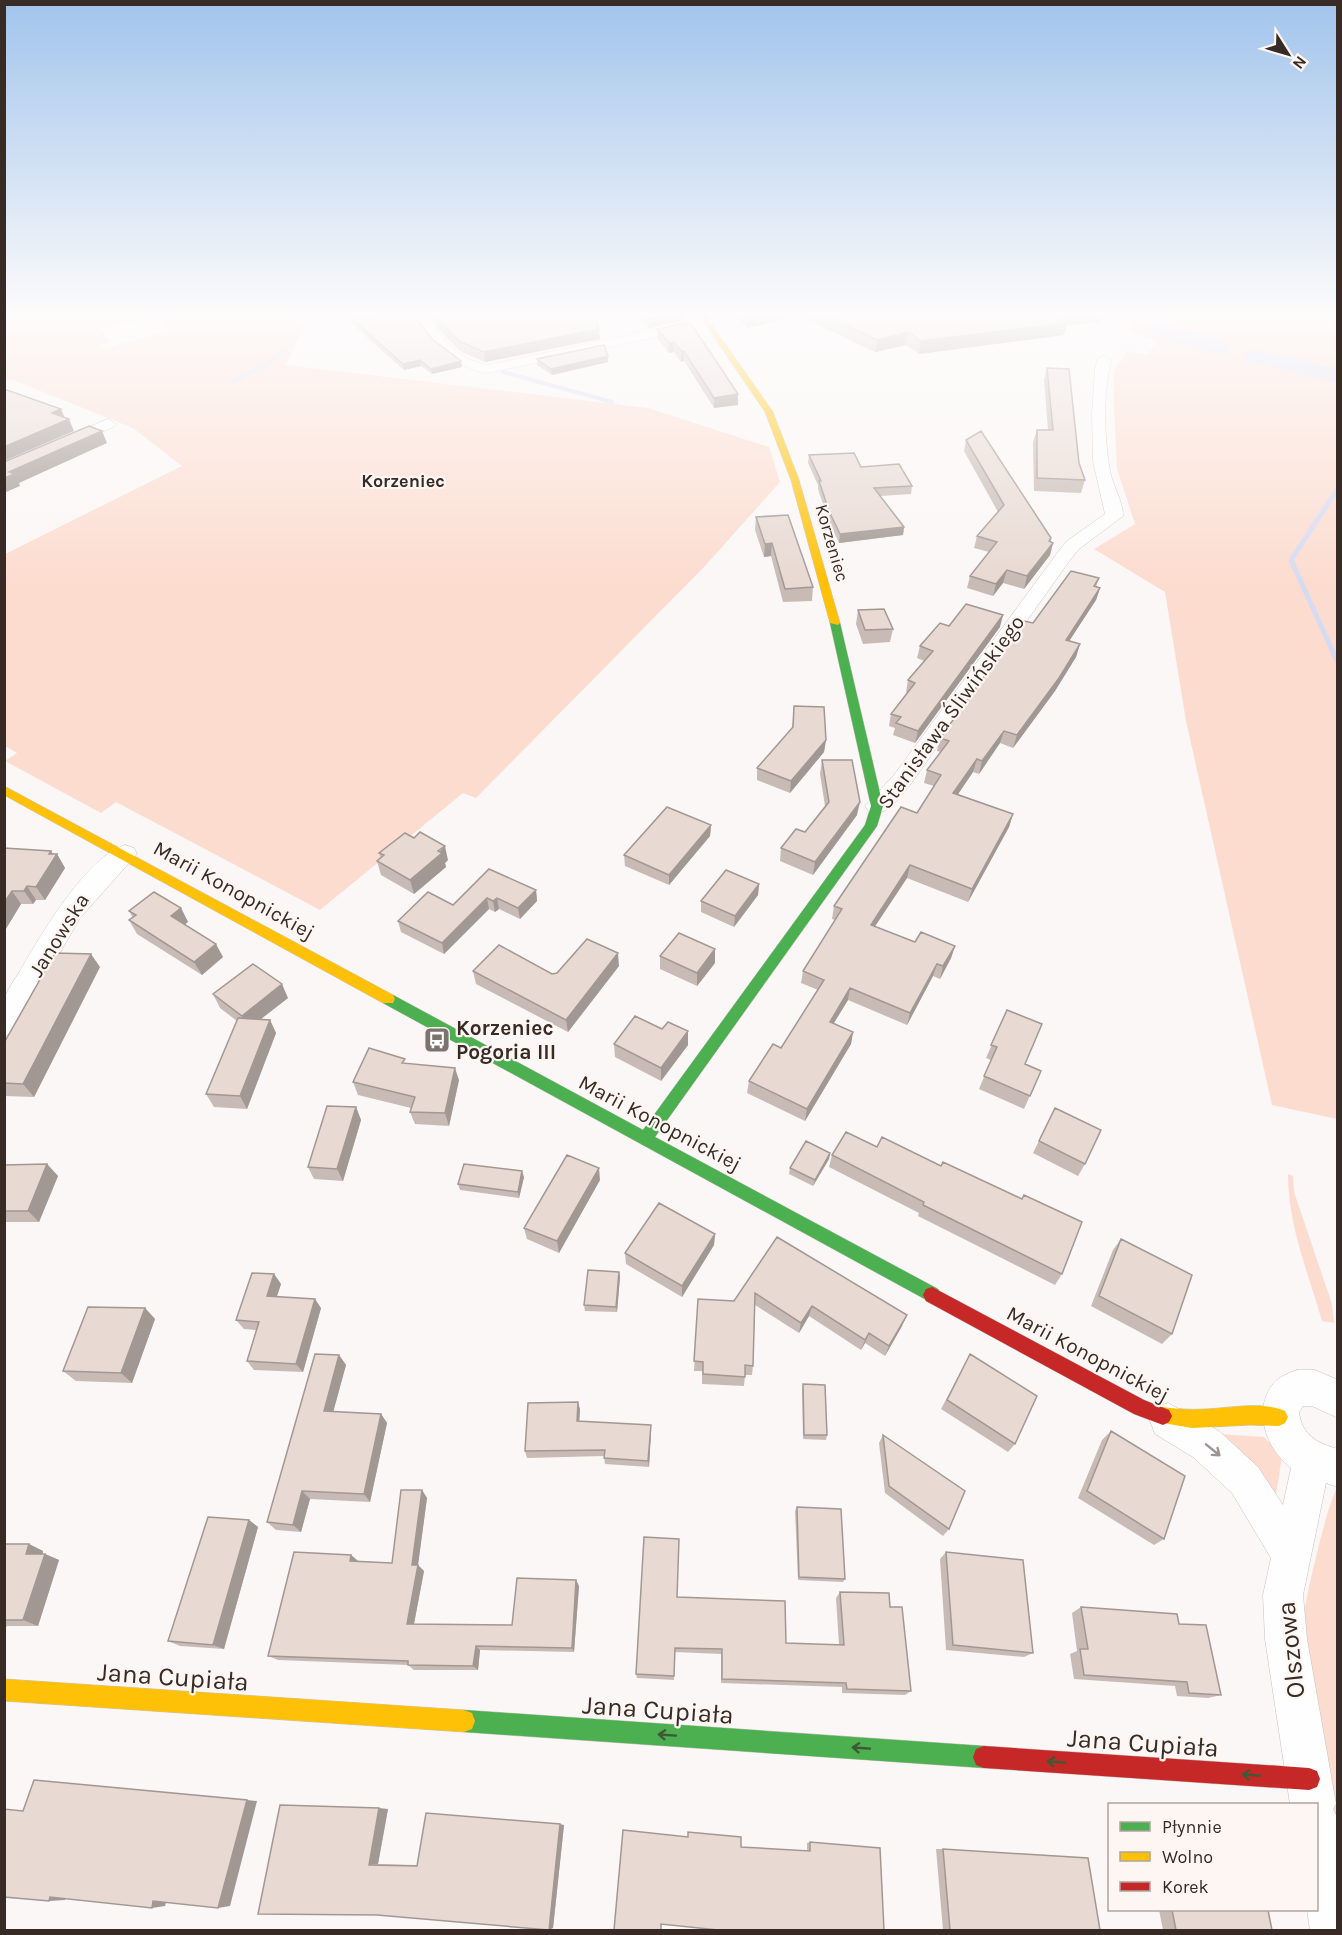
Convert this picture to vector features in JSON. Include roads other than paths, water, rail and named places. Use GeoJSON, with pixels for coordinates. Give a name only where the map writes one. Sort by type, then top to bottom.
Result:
{"type":"FeatureCollection","features":[{"type":"Feature","properties":{"kind":"street","name":"Korzeniec"},"geometry":{"type":"LineString","coordinates":[[762,402],[769,412],[795,480],[832,611],[878,806]]}},
{"type":"Feature","properties":{"kind":"street","name":"Stanisława Śliwińskiego"},"geometry":{"type":"LineString","coordinates":[[645,1139],[871,826],[878,806],[902,780],[1073,545],[1114,516],[1115,509],[1102,472],[1099,402]]}},
{"type":"Feature","properties":{"kind":"street"},"geometry":{"type":"LineString","coordinates":[[4,470],[108,424]]}},
{"type":"Feature","properties":{"kind":"street","name":"Marii Konopnickiej"},"geometry":{"type":"LineString","coordinates":[[4,790],[1133,1404],[1164,1418],[1184,1421],[1262,1413],[1279,1417]]}},
{"type":"Feature","properties":{"kind":"street","name":"Janowska"},"geometry":{"type":"LineString","coordinates":[[4,1025],[68,915],[92,883],[125,854]]}},
{"type":"Feature","properties":{"kind":"street"},"geometry":{"type":"LineString","coordinates":[[1324,1465],[1289,1442],[1279,1417],[1284,1397],[1291,1390],[1313,1388],[1338,1400]]}},
{"type":"Feature","properties":{"kind":"street"},"geometry":{"type":"LineString","coordinates":[[1164,1418],[1206,1444],[1240,1475],[1291,1554]]}},
{"type":"Feature","properties":{"kind":"street","name":"Olszowa"},"geometry":{"type":"LineString","coordinates":[[1313,1802],[1286,1639],[1283,1595],[1291,1554],[1324,1465]]}},
{"type":"Feature","properties":{"kind":"street","name":"Jana Cupiała"},"geometry":{"type":"LineString","coordinates":[[4,1690],[1313,1802]]}},
{"type":"Feature","properties":{"kind":"street","name":"Olszowa"},"geometry":{"type":"LineString","coordinates":[[1318,1832],[1334,1930]]}},
{"type":"Feature","properties":{"kind":"waterway"},"geometry":{"type":"LineString","coordinates":[[1337,490],[1291,560],[1338,663]]}},
{"type":"Feature","properties":{"kind":"place","name":"Korzeniec Pogoria III"},"geometry":{"type":"Point","coordinates":[437,1040]}},
{"type":"Feature","properties":{"kind":"district","name":"Korzeniec"},"geometry":{"type":"Point","coordinates":[403,481]}}]}
